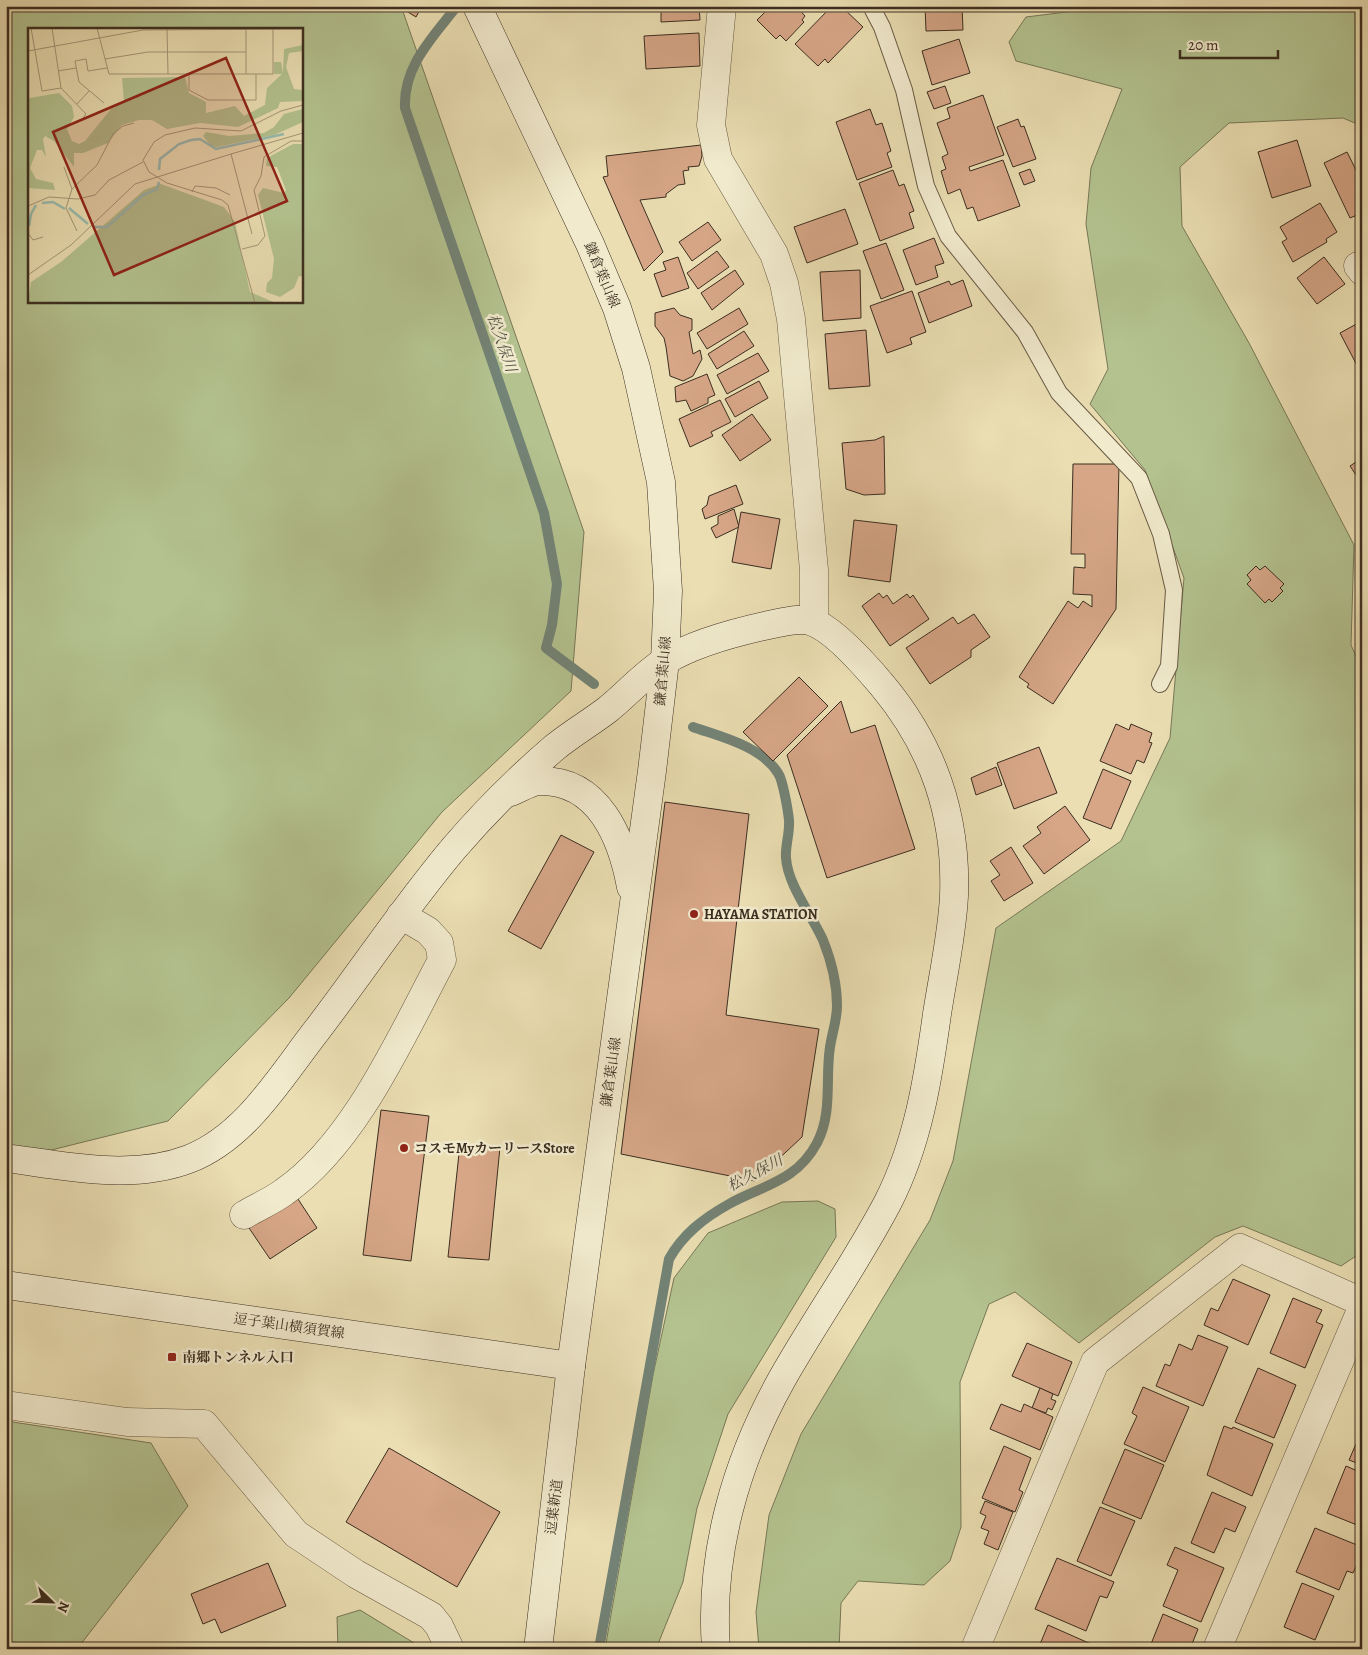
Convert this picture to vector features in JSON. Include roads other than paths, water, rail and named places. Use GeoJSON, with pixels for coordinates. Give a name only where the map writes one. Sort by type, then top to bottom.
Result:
{"type":"FeatureCollection","features":[{"type":"Feature","properties":{"kind":"street","name":"鎌倉葉山線"},"geometry":{"type":"LineString","coordinates":[[477,6],[590,244],[617,308],[636,368],[661,482],[668,591],[665,661],[571,1366]]}},
{"type":"Feature","properties":{"kind":"street"},"geometry":{"type":"LineString","coordinates":[[722,6],[711,125],[718,159],[774,254],[784,283],[792,319],[814,570],[814,622]]}},
{"type":"Feature","properties":{"kind":"street"},"geometry":{"type":"LineString","coordinates":[[6,1158],[67,1167],[115,1170],[152,1169],[196,1157],[232,1134],[263,1100],[372,958],[401,915],[456,846],[554,748],[608,709],[665,661],[712,641],[764,626],[798,619],[814,622],[832,635],[881,684],[902,711],[939,779],[954,850],[952,915],[927,1084],[907,1160],[888,1202],[780,1384],[748,1449],[730,1500],[723,1536],[715,1602],[716,1649]]}},
{"type":"Feature","properties":{"kind":"street"},"geometry":{"type":"LineString","coordinates":[[507,794],[538,781],[565,784],[579,790],[595,802],[612,826],[626,862],[634,903]]}},
{"type":"Feature","properties":{"kind":"street"},"geometry":{"type":"LineString","coordinates":[[244,1214],[285,1192],[320,1161],[350,1123],[381,1074],[442,960],[440,943],[428,931],[401,915]]}},
{"type":"Feature","properties":{"kind":"street"},"geometry":{"type":"LineString","coordinates":[[975,1649],[1095,1362],[1240,1248],[1362,1302]]}},
{"type":"Feature","properties":{"kind":"street","name":"逗子葉山横須賀線"},"geometry":{"type":"LineString","coordinates":[[6,1285],[571,1366]]}},
{"type":"Feature","properties":{"kind":"street"},"geometry":{"type":"LineString","coordinates":[[1217,1649],[1362,1308]]}},
{"type":"Feature","properties":{"kind":"street","name":"逗葉新道"},"geometry":{"type":"LineString","coordinates":[[538,1649],[571,1366]]}},
{"type":"Feature","properties":{"kind":"street"},"geometry":{"type":"LineString","coordinates":[[6,1405],[127,1422],[204,1424],[296,1534],[356,1574],[431,1616],[439,1626],[450,1649]]}},
{"type":"Feature","properties":{"kind":"lane"},"geometry":{"type":"LineString","coordinates":[[870,6],[882,27],[904,90],[926,186],[948,236],[1025,332],[1059,392],[1139,478],[1161,534],[1174,590],[1169,666],[1160,684]]}},
{"type":"Feature","properties":{"kind":"waterway","name":"松久保川"},"geometry":{"type":"LineString","coordinates":[[457,6],[429,41],[414,65],[406,93],[405,108],[544,513],[557,584],[552,625],[546,648],[594,684]]}},
{"type":"Feature","properties":{"kind":"waterway","name":"松久保川"},"geometry":{"type":"LineString","coordinates":[[599,1649],[669,1259],[688,1234],[711,1215],[729,1204],[778,1181],[799,1166],[809,1156],[817,1143],[825,1119],[829,1059],[837,1011],[835,981],[826,948],[796,890],[788,869],[786,853],[789,820],[785,796],[778,773],[771,764],[751,749],[693,727]]}},
{"type":"Feature","properties":{"kind":"place","name":"HAYAMA STATION"},"geometry":{"type":"Point","coordinates":[694,914]}},
{"type":"Feature","properties":{"kind":"place","name":"コスモMyカーリースStore"},"geometry":{"type":"Point","coordinates":[404,1148]}},
{"type":"Feature","properties":{"kind":"place","name":"南郷トンネル入口"},"geometry":{"type":"Point","coordinates":[172,1357]}}]}
